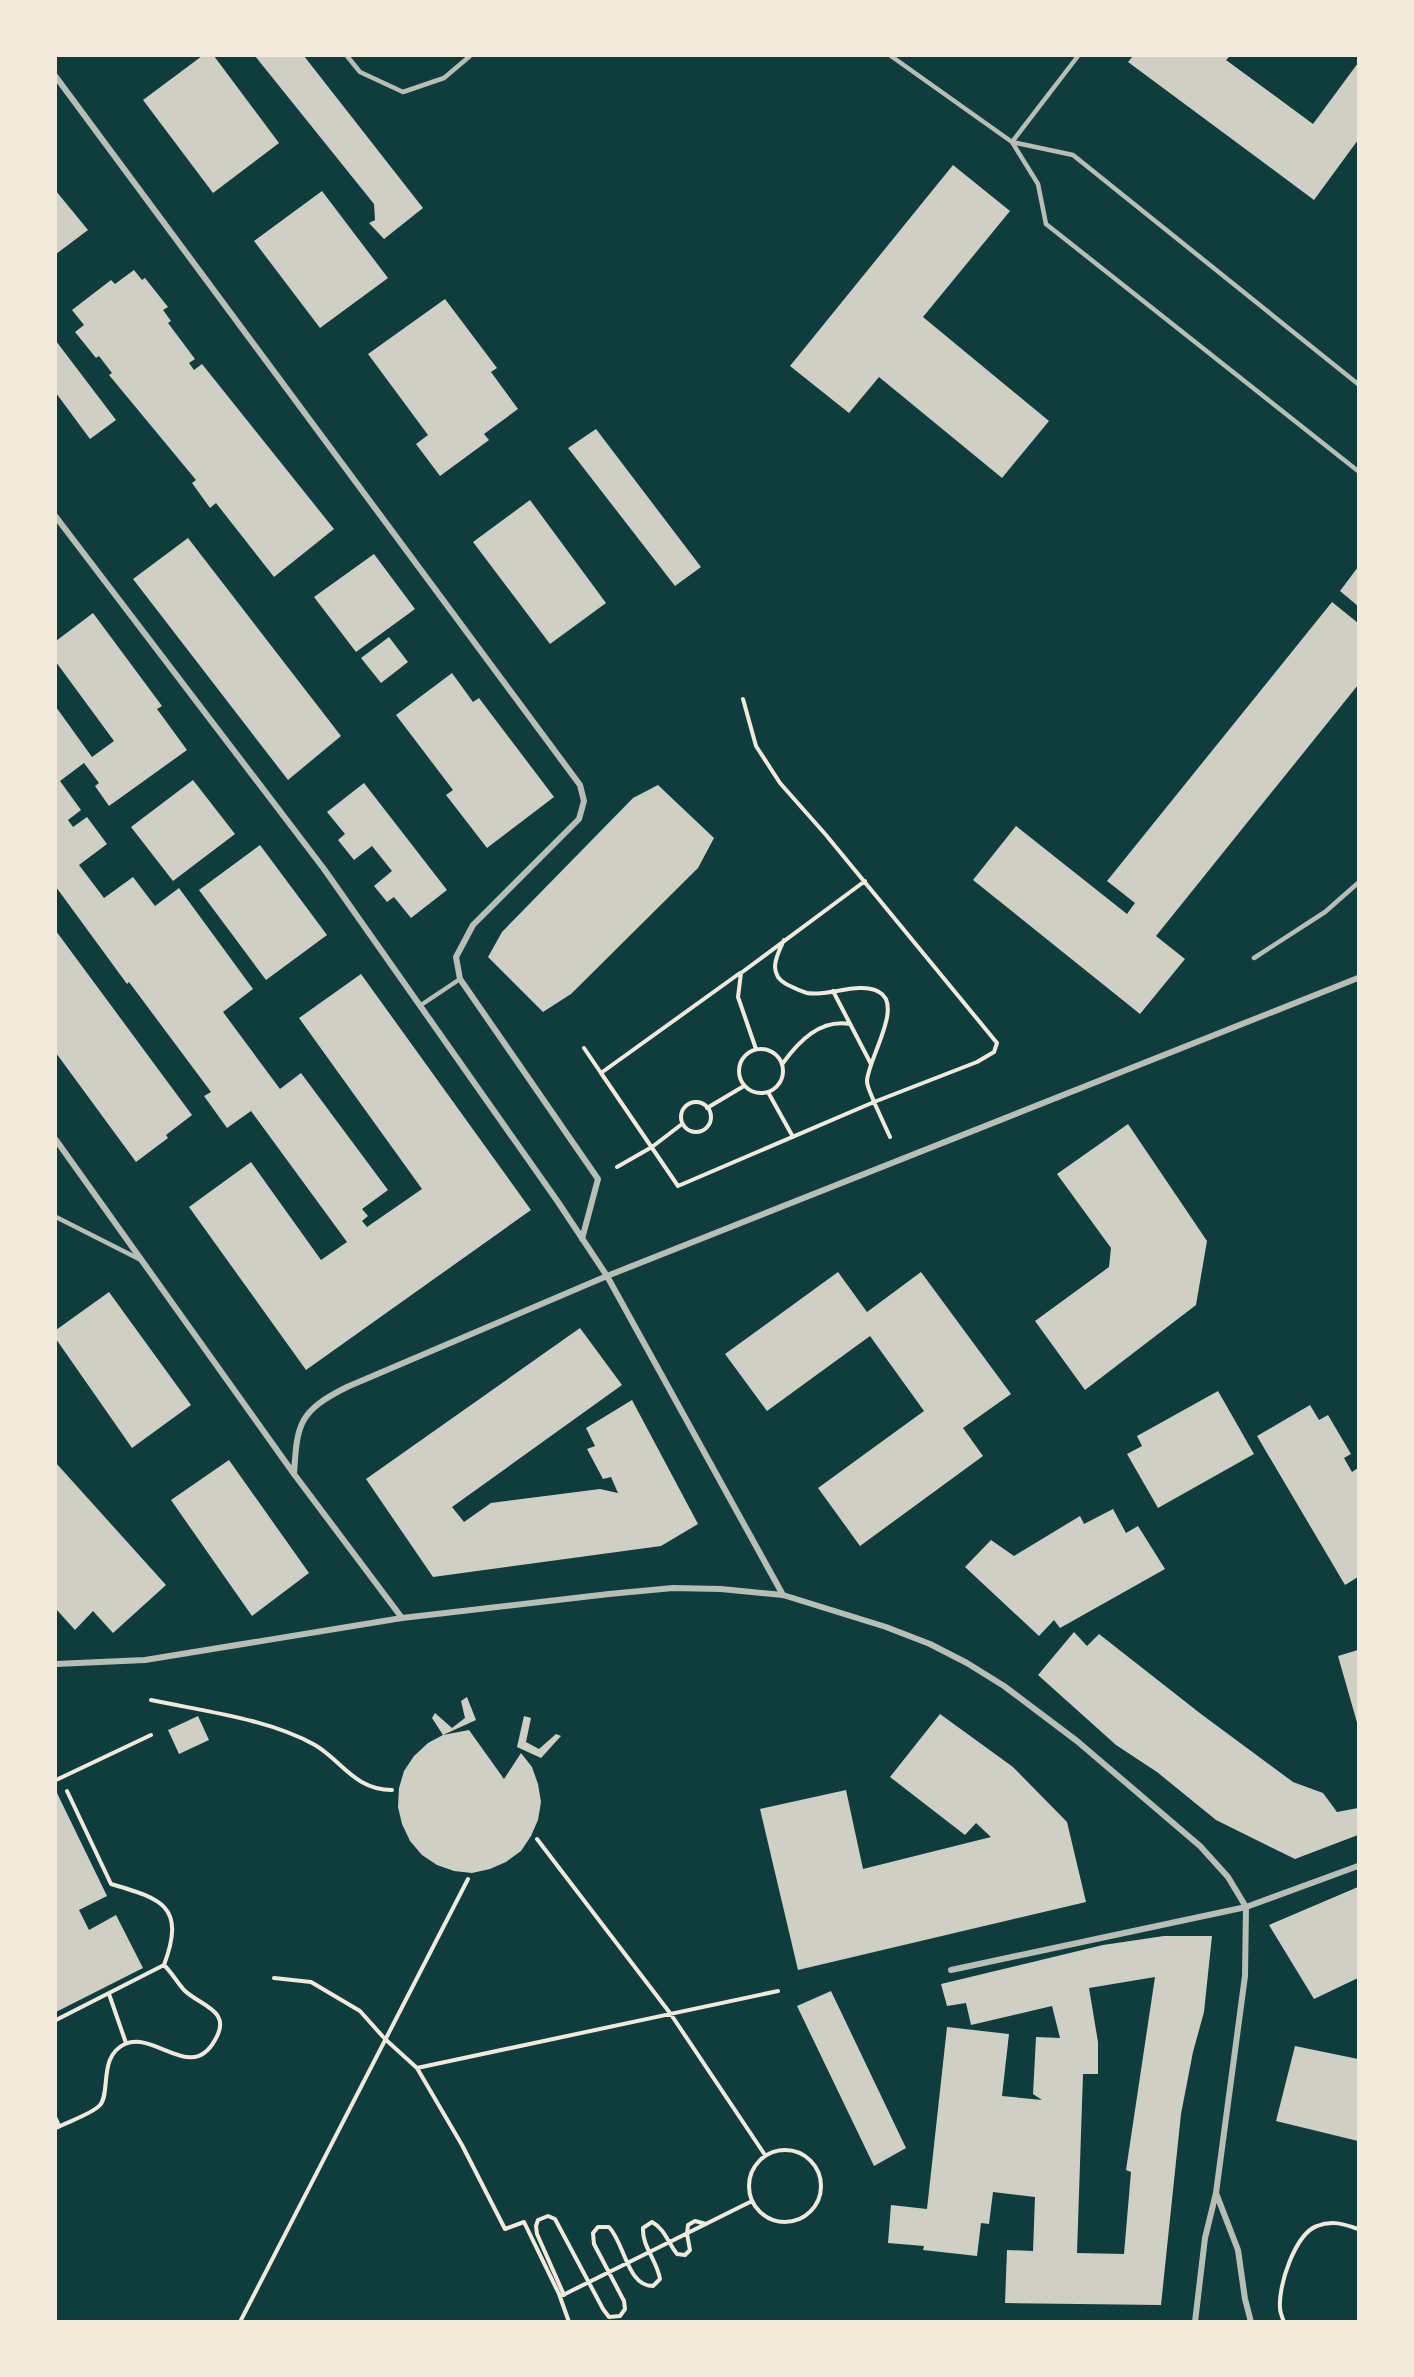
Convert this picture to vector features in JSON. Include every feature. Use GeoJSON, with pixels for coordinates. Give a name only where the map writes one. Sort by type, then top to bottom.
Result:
{"type":"FeatureCollection","features":[{"type":"Feature","properties":{"kind":"street"},"geometry":{"type":"LineString","coordinates":[[56,77],[580,785],[584,801],[579,819],[473,925],[456,957],[460,979],[598,1179],[582,1239]]}},
{"type":"Feature","properties":{"kind":"street"},"geometry":{"type":"LineString","coordinates":[[56,518],[324,869],[421,1005],[607,1276],[783,1595]]}},
{"type":"Feature","properties":{"kind":"street"},"geometry":{"type":"LineString","coordinates":[[294,1474],[296,1439],[306,1415],[321,1400],[607,1276],[1359,978]]}},
{"type":"Feature","properties":{"kind":"street"},"geometry":{"type":"LineString","coordinates":[[56,1140],[294,1474],[402,1618]]}},
{"type":"Feature","properties":{"kind":"street"},"geometry":{"type":"LineString","coordinates":[[56,1665],[145,1660],[402,1618],[547,1600],[673,1588],[721,1589],[783,1595],[886,1627],[930,1644],[967,1663],[1004,1686],[1077,1741],[1200,1846],[1228,1877],[1246,1907],[1245,1976],[1216,2193],[1205,2238],[1195,2322]]}},
{"type":"Feature","properties":{"kind":"street"},"geometry":{"type":"LineString","coordinates":[[951,1970],[1246,1907],[1359,1866]]}},
{"type":"Feature","properties":{"kind":"street"},"geometry":{"type":"LineString","coordinates":[[1216,2193],[1238,2250],[1251,2322]]}},
{"type":"Feature","properties":{"kind":"lane"},"geometry":{"type":"LineString","coordinates":[[346,56],[360,72],[403,92],[444,78],[470,56]]}},
{"type":"Feature","properties":{"kind":"lane"},"geometry":{"type":"LineString","coordinates":[[891,56],[1012,142],[1038,184],[1046,224],[1359,471]]}},
{"type":"Feature","properties":{"kind":"lane"},"geometry":{"type":"LineString","coordinates":[[1012,142],[1078,56]]}},
{"type":"Feature","properties":{"kind":"lane"},"geometry":{"type":"LineString","coordinates":[[1012,142],[1073,155],[1359,384]]}},
{"type":"Feature","properties":{"kind":"lane"},"geometry":{"type":"LineString","coordinates":[[1254,958],[1325,912],[1359,883]]}},
{"type":"Feature","properties":{"kind":"lane"},"geometry":{"type":"LineString","coordinates":[[421,1005],[460,979]]}},
{"type":"Feature","properties":{"kind":"lane"},"geometry":{"type":"LineString","coordinates":[[56,1217],[141,1260]]}},
{"type":"Feature","properties":{"kind":"path"},"geometry":{"type":"LineString","coordinates":[[584,1048],[678,1186],[874,1102],[977,1062],[994,1052],[997,1043],[865,880],[780,783],[756,746],[743,699]]}},
{"type":"Feature","properties":{"kind":"path"},"geometry":{"type":"LineString","coordinates":[[601,1073],[741,973],[865,880]]}},
{"type":"Feature","properties":{"kind":"path"},"geometry":{"type":"LineString","coordinates":[[784,940],[775,961],[775,972],[780,980],[808,993],[867,988],[880,992],[887,1000],[889,1018],[867,1082],[900,1160]]}},
{"type":"Feature","properties":{"kind":"path"},"geometry":{"type":"LineString","coordinates":[[741,973],[738,997],[756,1049]]}},
{"type":"Feature","properties":{"kind":"path"},"geometry":{"type":"LineString","coordinates":[[833,991],[871,1065]]}},
{"type":"Feature","properties":{"kind":"path"},"geometry":{"type":"LineString","coordinates":[[783,1063],[796,1045],[819,1028],[842,1023],[850,1024]]}},
{"type":"Feature","properties":{"kind":"path"},"geometry":{"type":"LineString","coordinates":[[756,1049],[774,1052],[783,1063],[784,1072],[781,1083],[764,1094],[750,1091],[740,1078],[739,1067],[743,1058],[756,1049]]}},
{"type":"Feature","properties":{"kind":"path"},"geometry":{"type":"LineString","coordinates":[[707,1108],[744,1086]]}},
{"type":"Feature","properties":{"kind":"path"},"geometry":{"type":"LineString","coordinates":[[768,1092],[793,1137]]}},
{"type":"Feature","properties":{"kind":"path"},"geometry":{"type":"LineString","coordinates":[[697,1102],[707,1108],[710,1121],[702,1131],[687,1129],[682,1124],[682,1110],[688,1104],[697,1102]]}},
{"type":"Feature","properties":{"kind":"path"},"geometry":{"type":"LineString","coordinates":[[598,1179],[652,1147],[682,1124]]}},
{"type":"Feature","properties":{"kind":"path"},"geometry":{"type":"LineString","coordinates":[[151,1700],[252,1722],[297,1737],[316,1746],[346,1773],[362,1782],[383,1790],[392,1790]]}},
{"type":"Feature","properties":{"kind":"path"},"geometry":{"type":"LineString","coordinates":[[56,1780],[151,1735]]}},
{"type":"Feature","properties":{"kind":"path"},"geometry":{"type":"LineString","coordinates":[[56,2020],[164,1965],[171,1945],[172,1922],[167,1908],[149,1895],[111,1884],[67,1791]]}},
{"type":"Feature","properties":{"kind":"path"},"geometry":{"type":"LineString","coordinates":[[537,1839],[670,2013],[765,2155]]}},
{"type":"Feature","properties":{"kind":"path"},"geometry":{"type":"LineString","coordinates":[[240,2322],[468,1879]]}},
{"type":"Feature","properties":{"kind":"path"},"geometry":{"type":"LineString","coordinates":[[56,2119],[57,2127],[99,2107],[104,2100],[104,2085],[109,2062],[117,2049],[126,2043],[145,2043],[180,2057],[199,2056],[214,2043],[220,2031],[220,2019],[213,2010],[184,1990],[176,1976],[164,1965]]}},
{"type":"Feature","properties":{"kind":"path"},"geometry":{"type":"LineString","coordinates":[[274,1978],[311,1982],[360,2012],[417,2068],[462,2145],[505,2229],[524,2222],[562,2294]]}},
{"type":"Feature","properties":{"kind":"path"},"geometry":{"type":"LineString","coordinates":[[417,2068],[778,1991]]}},
{"type":"Feature","properties":{"kind":"path"},"geometry":{"type":"LineString","coordinates":[[109,1994],[126,2043]]}},
{"type":"Feature","properties":{"kind":"path"},"geometry":{"type":"LineString","coordinates":[[779,2150],[794,2150],[807,2156],[817,2167],[822,2181],[821,2195],[814,2209],[803,2218],[789,2223],[774,2221],[761,2213],[752,2201],[748,2184],[753,2168],[765,2155],[779,2150]]}},
{"type":"Feature","properties":{"kind":"path"},"geometry":{"type":"LineString","coordinates":[[562,2294],[629,2264],[752,2201]]}},
{"type":"Feature","properties":{"kind":"path"},"geometry":{"type":"LineString","coordinates":[[569,2322],[562,2294],[537,2234],[538,2220],[548,2216],[555,2219],[588,2283],[609,2317],[620,2316],[625,2309],[624,2301],[594,2244],[593,2233],[598,2227],[609,2227],[616,2235],[636,2281],[644,2286],[653,2286],[660,2279],[659,2271],[643,2238],[643,2228],[652,2222],[661,2227],[677,2254],[685,2255],[690,2250],[688,2225],[694,2221],[706,2224]]}},
{"type":"Feature","properties":{"kind":"path"},"geometry":{"type":"LineString","coordinates":[[1284,2322],[1280,2309],[1284,2274],[1300,2240],[1315,2226],[1338,2222],[1359,2229]]}},
{"type":"Feature","properties":{"kind":"building"},"geometry":{"type":"Polygon","coordinates":[[[202,56],[214,56],[279,143],[213,193],[143,100],[202,56]]]}},
{"type":"Feature","properties":{"kind":"building"},"geometry":{"type":"Polygon","coordinates":[[[255,56],[304,56],[423,208],[384,239],[369,223],[375,220],[374,204],[255,56]]]}},
{"type":"Feature","properties":{"kind":"building"},"geometry":{"type":"Polygon","coordinates":[[[1133,56],[1230,56],[1226,60],[1313,124],[1358,63],[1358,140],[1314,200],[1128,62],[1133,56]]]}},
{"type":"Feature","properties":{"kind":"building"},"geometry":{"type":"Polygon","coordinates":[[[953,165],[1010,211],[923,317],[1049,421],[1002,478],[879,377],[849,413],[790,366],[953,165]]]}},
{"type":"Feature","properties":{"kind":"building"},"geometry":{"type":"Polygon","coordinates":[[[56,191],[88,230],[56,254],[56,191]]]}},
{"type":"Feature","properties":{"kind":"building"},"geometry":{"type":"Polygon","coordinates":[[[322,191],[388,278],[320,328],[254,241],[322,191]]]}},
{"type":"Feature","properties":{"kind":"building"},"geometry":{"type":"Polygon","coordinates":[[[134,270],[142,280],[145,278],[168,307],[163,310],[171,321],[168,323],[195,359],[189,363],[194,370],[202,364],[334,529],[274,577],[216,503],[210,508],[192,483],[196,480],[109,375],[112,373],[99,356],[96,358],[75,332],[84,325],[72,310],[111,280],[115,284],[134,270]]]}},
{"type":"Feature","properties":{"kind":"building"},"geometry":{"type":"Polygon","coordinates":[[[445,299],[497,368],[491,372],[518,409],[484,434],[489,440],[440,476],[416,444],[428,435],[368,354],[445,299]]]}},
{"type":"Feature","properties":{"kind":"building"},"geometry":{"type":"Polygon","coordinates":[[[56,341],[116,420],[90,439],[56,393],[56,341]]]}},
{"type":"Feature","properties":{"kind":"building"},"geometry":{"type":"Polygon","coordinates":[[[596,429],[701,567],[675,586],[568,448],[596,429]]]}},
{"type":"Feature","properties":{"kind":"building"},"geometry":{"type":"Polygon","coordinates":[[[530,500],[606,603],[550,644],[473,542],[530,500]]]}},
{"type":"Feature","properties":{"kind":"building"},"geometry":{"type":"Polygon","coordinates":[[[188,538],[341,736],[288,780],[133,579],[188,538]]]}},
{"type":"Feature","properties":{"kind":"building"},"geometry":{"type":"Polygon","coordinates":[[[374,554],[415,609],[356,652],[314,597],[374,554]]]}},
{"type":"Feature","properties":{"kind":"building"},"geometry":{"type":"Polygon","coordinates":[[[1358,567],[1358,606],[1340,591],[1358,567]]]}},
{"type":"Feature","properties":{"kind":"building"},"geometry":{"type":"Polygon","coordinates":[[[1332,602],[1358,623],[1358,685],[1156,936],[1185,959],[1140,1014],[973,880],[1016,826],[1127,914],[1135,903],[1107,881],[1332,602]]]}},
{"type":"Feature","properties":{"kind":"building"},"geometry":{"type":"Polygon","coordinates":[[[93,613],[162,706],[157,709],[187,750],[109,806],[95,786],[99,783],[84,763],[60,781],[81,810],[68,820],[73,827],[87,817],[107,844],[79,865],[104,898],[133,877],[155,906],[179,888],[253,989],[223,1012],[280,1089],[301,1073],[388,1190],[362,1209],[368,1216],[362,1221],[367,1227],[422,1189],[299,1018],[361,974],[531,1210],[306,1370],[189,1207],[251,1162],[321,1260],[347,1242],[251,1111],[227,1128],[204,1096],[211,1092],[129,982],[127,984],[56,887],[56,707],[92,757],[114,741],[56,662],[56,641],[93,613]]]}},
{"type":"Feature","properties":{"kind":"building"},"geometry":{"type":"Polygon","coordinates":[[[389,637],[408,662],[381,683],[361,658],[389,637]]]}},
{"type":"Feature","properties":{"kind":"building"},"geometry":{"type":"Polygon","coordinates":[[[452,673],[473,702],[479,698],[554,797],[487,848],[446,795],[453,790],[396,715],[452,673]]]}},
{"type":"Feature","properties":{"kind":"building"},"geometry":{"type":"Polygon","coordinates":[[[193,780],[235,834],[173,881],[131,827],[193,780]]]}},
{"type":"Feature","properties":{"kind":"building"},"geometry":{"type":"Polygon","coordinates":[[[364,783],[447,890],[411,918],[394,897],[387,902],[374,886],[392,871],[372,846],[354,860],[338,840],[345,834],[327,812],[364,783]]]}},
{"type":"Feature","properties":{"kind":"building"},"geometry":{"type":"Polygon","coordinates":[[[658,785],[714,838],[698,868],[571,994],[543,1012],[488,957],[502,932],[633,798],[658,785]]]}},
{"type":"Feature","properties":{"kind":"building"},"geometry":{"type":"Polygon","coordinates":[[[260,845],[327,935],[266,980],[199,890],[260,845]]]}},
{"type":"Feature","properties":{"kind":"building"},"geometry":{"type":"Polygon","coordinates":[[[56,931],[192,1115],[166,1135],[168,1138],[136,1162],[56,1053],[56,931]]]}},
{"type":"Feature","properties":{"kind":"building"},"geometry":{"type":"Polygon","coordinates":[[[1128,1124],[1207,1241],[1196,1305],[1085,1390],[1035,1321],[1109,1267],[1111,1248],[1057,1174],[1128,1124]]]}},
{"type":"Feature","properties":{"kind":"building"},"geometry":{"type":"Polygon","coordinates":[[[838,1272],[867,1312],[921,1272],[1011,1394],[963,1428],[983,1456],[860,1546],[818,1488],[924,1411],[870,1336],[767,1411],[725,1354],[838,1272]]]}},
{"type":"Feature","properties":{"kind":"building"},"geometry":{"type":"Polygon","coordinates":[[[109,1292],[191,1405],[132,1448],[56,1339],[56,1330],[109,1292]]]}},
{"type":"Feature","properties":{"kind":"building"},"geometry":{"type":"Polygon","coordinates":[[[580,1328],[622,1385],[452,1507],[464,1522],[491,1503],[600,1489],[618,1493],[611,1477],[603,1479],[587,1449],[595,1446],[586,1428],[632,1400],[698,1524],[661,1546],[433,1577],[366,1479],[580,1328]]]}},
{"type":"Feature","properties":{"kind":"building"},"geometry":{"type":"Polygon","coordinates":[[[1218,1391],[1254,1454],[1158,1508],[1127,1454],[1142,1446],[1137,1436],[1218,1391]]]}},
{"type":"Feature","properties":{"kind":"building"},"geometry":{"type":"Polygon","coordinates":[[[1310,1405],[1319,1420],[1328,1415],[1351,1454],[1344,1458],[1352,1472],[1358,1468],[1358,1577],[1345,1585],[1257,1436],[1310,1405]]]}},
{"type":"Feature","properties":{"kind":"building"},"geometry":{"type":"Polygon","coordinates":[[[229,1460],[309,1573],[252,1616],[171,1500],[229,1460]]]}},
{"type":"Feature","properties":{"kind":"building"},"geometry":{"type":"Polygon","coordinates":[[[56,1463],[166,1585],[113,1633],[93,1611],[75,1630],[56,1609],[56,1463]]]}},
{"type":"Feature","properties":{"kind":"building"},"geometry":{"type":"Polygon","coordinates":[[[1113,1509],[1126,1533],[1138,1526],[1165,1569],[1060,1628],[1054,1620],[1039,1636],[965,1567],[991,1540],[1014,1556],[1080,1516],[1084,1524],[1113,1509]]]}},
{"type":"Feature","properties":{"kind":"building"},"geometry":{"type":"Polygon","coordinates":[[[1074,1632],[1087,1646],[1099,1634],[1293,1782],[1323,1793],[1337,1812],[1358,1808],[1358,1835],[1295,1859],[1216,1820],[1157,1772],[1116,1745],[1038,1675],[1074,1632]]]}},
{"type":"Feature","properties":{"kind":"building"},"geometry":{"type":"Polygon","coordinates":[[[1358,1650],[1358,1726],[1338,1656],[1358,1650]]]}},
{"type":"Feature","properties":{"kind":"building"},"geometry":{"type":"Polygon","coordinates":[[[467,1697],[476,1720],[443,1735],[432,1718],[435,1713],[452,1728],[465,1718],[461,1701],[467,1697]]]}},
{"type":"Feature","properties":{"kind":"building"},"geometry":{"type":"Polygon","coordinates":[[[940,1714],[1013,1767],[1067,1822],[1086,1902],[798,1970],[760,1809],[846,1790],[863,1869],[991,1837],[976,1823],[965,1835],[890,1777],[940,1714]]]}},
{"type":"Feature","properties":{"kind":"building"},"geometry":{"type":"Polygon","coordinates":[[[198,1716],[209,1740],[179,1754],[168,1730],[198,1716]]]}},
{"type":"Feature","properties":{"kind":"building"},"geometry":{"type":"Polygon","coordinates":[[[524,1716],[531,1718],[526,1742],[539,1749],[556,1734],[561,1736],[541,1758],[517,1747],[524,1716]]]}},
{"type":"Feature","properties":{"kind":"building"},"geometry":{"type":"Polygon","coordinates":[[[469,1730],[504,1779],[521,1753],[532,1767],[538,1784],[541,1802],[538,1820],[531,1836],[521,1851],[506,1862],[490,1869],[472,1873],[454,1871],[437,1865],[422,1855],[410,1841],[402,1824],[398,1807],[399,1788],[404,1771],[414,1756],[428,1743],[443,1735],[469,1730]]]}},
{"type":"Feature","properties":{"kind":"building"},"geometry":{"type":"Polygon","coordinates":[[[56,1791],[107,1896],[79,1910],[89,1930],[116,1915],[143,1968],[56,2012],[56,1791]]]}},
{"type":"Feature","properties":{"kind":"building"},"geometry":{"type":"Polygon","coordinates":[[[1358,1887],[1358,1978],[1314,1999],[1269,1925],[1358,1887]]]}},
{"type":"Feature","properties":{"kind":"building"},"geometry":{"type":"Polygon","coordinates":[[[1164,1936],[1212,1936],[1204,2012],[1193,2052],[1181,2114],[1161,2305],[1005,2303],[1007,2250],[1033,2251],[1035,2197],[993,2192],[989,2224],[981,2223],[977,2256],[923,2250],[924,2246],[888,2243],[891,2205],[927,2209],[947,2027],[1009,2034],[1002,2096],[1042,2100],[1033,2094],[1036,2037],[1060,2038],[1052,2006],[971,2025],[966,2003],[947,2006],[941,1984],[1103,1945],[1164,1936]],[[1155,1977],[1089,1988],[1098,2042],[1098,2074],[1083,2074],[1077,2253],[1124,2254],[1131,2172],[1126,2170],[1155,1977]]]}},
{"type":"Feature","properties":{"kind":"building"},"geometry":{"type":"Polygon","coordinates":[[[831,1991],[906,2148],[874,2166],[797,2006],[831,1991]]]}},
{"type":"Feature","properties":{"kind":"building"},"geometry":{"type":"Polygon","coordinates":[[[1295,2046],[1358,2059],[1358,2141],[1276,2121],[1295,2046]]]}}]}
